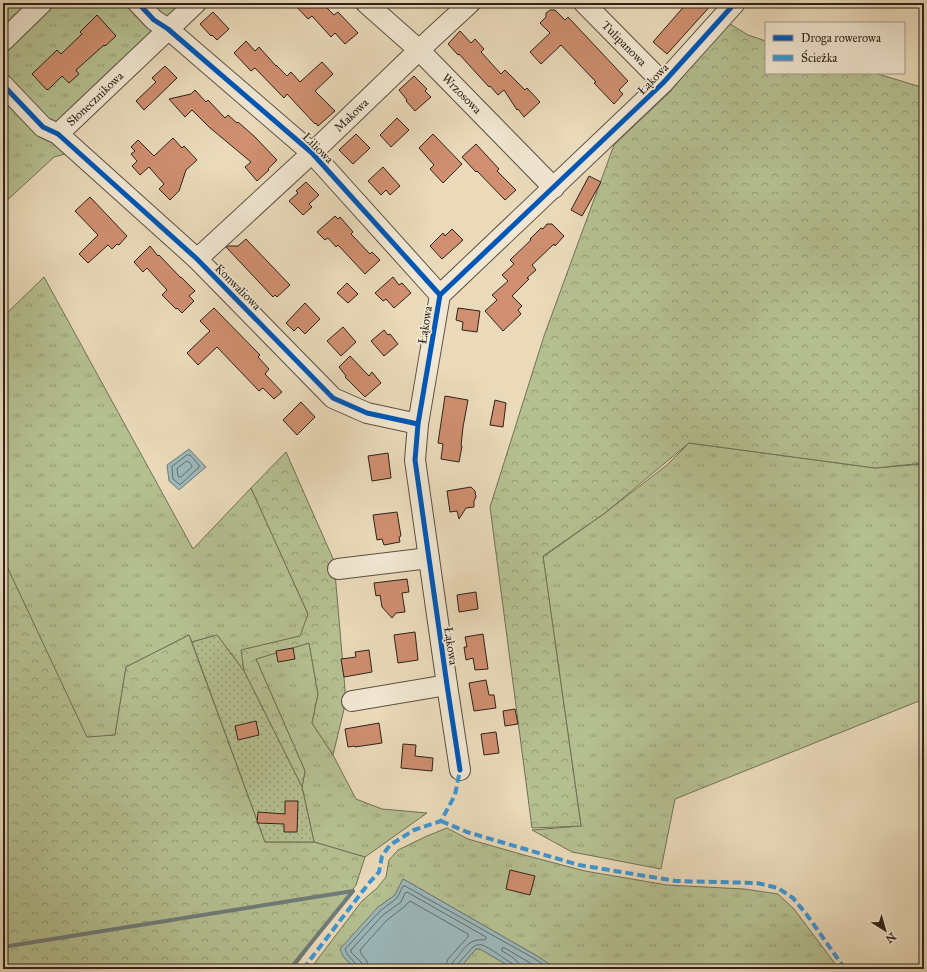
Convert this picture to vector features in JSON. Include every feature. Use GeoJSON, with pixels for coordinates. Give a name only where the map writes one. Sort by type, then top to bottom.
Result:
{"type":"FeatureCollection","features":[{"type":"Feature","properties":{"kind":"street"},"geometry":{"type":"LineString","coordinates":[[3,41],[42,3]]}},
{"type":"Feature","properties":{"kind":"street"},"geometry":{"type":"LineString","coordinates":[[138,3],[154,20],[168,29]]}},
{"type":"Feature","properties":{"kind":"street","name":"Słonecznikowa"},"geometry":{"type":"LineString","coordinates":[[3,85],[43,127],[58,134],[196,3]]}},
{"type":"Feature","properties":{"kind":"street","name":"Wrzosowa"},"geometry":{"type":"LineString","coordinates":[[366,3],[419,50],[554,188]]}},
{"type":"Feature","properties":{"kind":"street","name":"Makowa"},"geometry":{"type":"LineString","coordinates":[[197,259],[470,3]]}},
{"type":"Feature","properties":{"kind":"street","name":"Tulipanowa"},"geometry":{"type":"LineString","coordinates":[[584,3],[663,83]]}},
{"type":"Feature","properties":{"kind":"street","name":"Łąkowa"},"geometry":{"type":"LineString","coordinates":[[460,770],[415,460],[418,424],[440,295],[663,83],[734,3]]}},
{"type":"Feature","properties":{"kind":"street","name":"Liliowa"},"geometry":{"type":"LineString","coordinates":[[168,29],[312,152],[440,295]]}},
{"type":"Feature","properties":{"kind":"street","name":"Konwaliowa"},"geometry":{"type":"LineString","coordinates":[[58,134],[197,259],[333,398],[367,413],[418,424]]}},
{"type":"Feature","properties":{"kind":"street"},"geometry":{"type":"LineString","coordinates":[[338,568],[429,558]]}},
{"type":"Feature","properties":{"kind":"street"},"geometry":{"type":"LineString","coordinates":[[352,701],[447,685]]}},
{"type":"Feature","properties":{"kind":"green space"},"geometry":{"type":"Polygon","coordinates":[[[3,3],[192,3],[59,129],[65,154],[54,157],[3,204],[3,3]]]}},
{"type":"Feature","properties":{"kind":"green space"},"geometry":{"type":"Polygon","coordinates":[[[727,22],[748,35],[765,41],[765,74],[878,74],[924,88],[924,463],[875,468],[689,443],[605,513],[543,556],[581,826],[532,828],[490,507],[544,336],[614,145],[671,91],[727,22]]]}},
{"type":"Feature","properties":{"kind":"green space"},"geometry":{"type":"Polygon","coordinates":[[[44,277],[193,549],[251,488],[308,614],[301,636],[242,650],[244,671],[217,635],[192,642],[189,635],[126,667],[115,735],[87,738],[3,558],[3,317],[44,277]]]}},
{"type":"Feature","properties":{"kind":"green space"},"geometry":{"type":"Polygon","coordinates":[[[689,443],[875,468],[924,464],[924,699],[675,799],[661,869],[572,852],[532,830],[581,826],[543,557],[605,513],[667,465],[689,443]]]}},
{"type":"Feature","properties":{"kind":"green space"},"geometry":{"type":"Polygon","coordinates":[[[286,452],[334,561],[346,701],[333,755],[312,723],[318,694],[309,643],[256,659],[305,771],[302,787],[244,671],[241,650],[300,636],[308,614],[251,488],[286,452]]]}},
{"type":"Feature","properties":{"kind":"green space"},"geometry":{"type":"Polygon","coordinates":[[[3,558],[87,737],[115,735],[126,667],[189,635],[265,842],[314,842],[365,857],[356,885],[293,969],[3,969],[3,558]]]}},
{"type":"Feature","properties":{"kind":"green space"},"geometry":{"type":"Polygon","coordinates":[[[217,635],[244,671],[302,787],[314,842],[265,842],[192,642],[217,635]]]}},
{"type":"Feature","properties":{"kind":"green space"},"geometry":{"type":"Polygon","coordinates":[[[309,643],[318,694],[312,723],[333,755],[356,799],[382,809],[427,813],[365,857],[314,842],[302,787],[305,771],[256,659],[309,643]]]}},
{"type":"Feature","properties":{"kind":"green space"},"geometry":{"type":"Polygon","coordinates":[[[447,828],[468,839],[585,871],[667,885],[744,889],[778,894],[794,909],[839,969],[557,969],[403,879],[395,895],[377,908],[343,956],[355,969],[310,969],[362,901],[377,888],[386,877],[389,860],[398,850],[447,828]]]}},
{"type":"Feature","properties":{"kind":"green space"},"geometry":{"type":"Polygon","coordinates":[[[476,949],[480,949],[514,969],[459,969],[476,949]]]}},
{"type":"Feature","properties":{"kind":"water"},"geometry":{"type":"Polygon","coordinates":[[[189,449],[206,467],[179,490],[169,481],[167,465],[189,449]]]}},
{"type":"Feature","properties":{"kind":"water"},"geometry":{"type":"Polygon","coordinates":[[[403,879],[557,969],[514,969],[480,949],[476,949],[459,969],[355,969],[343,956],[340,949],[377,908],[395,895],[403,879]]]}},
{"type":"Feature","properties":{"kind":"building"},"geometry":{"type":"Polygon","coordinates":[[[293,3],[322,3],[334,15],[338,12],[358,33],[345,44],[335,33],[331,37],[312,16],[308,19],[293,3]]]}},
{"type":"Feature","properties":{"kind":"building"},"geometry":{"type":"Polygon","coordinates":[[[687,3],[713,3],[667,54],[653,42],[687,3]]]}},
{"type":"Feature","properties":{"kind":"building"},"geometry":{"type":"Polygon","coordinates":[[[550,10],[555,10],[565,20],[568,17],[628,81],[619,90],[623,94],[614,104],[594,83],[596,82],[561,45],[541,64],[530,52],[550,33],[540,23],[546,17],[546,13],[550,10]]]}},
{"type":"Feature","properties":{"kind":"building"},"geometry":{"type":"Polygon","coordinates":[[[213,12],[229,29],[217,40],[200,24],[213,12]]]}},
{"type":"Feature","properties":{"kind":"building"},"geometry":{"type":"Polygon","coordinates":[[[97,15],[116,36],[76,70],[79,74],[69,83],[62,76],[47,90],[32,74],[57,50],[61,54],[82,34],[80,32],[97,15]]]}},
{"type":"Feature","properties":{"kind":"building"},"geometry":{"type":"Polygon","coordinates":[[[460,31],[471,43],[475,39],[484,49],[481,52],[501,74],[505,70],[525,90],[527,88],[540,102],[524,117],[518,109],[517,110],[504,90],[498,95],[448,44],[460,31]]]}},
{"type":"Feature","properties":{"kind":"building"},"geometry":{"type":"Polygon","coordinates":[[[246,41],[255,51],[259,47],[287,76],[291,72],[300,82],[322,62],[333,74],[315,91],[335,111],[318,126],[316,123],[315,124],[287,94],[284,98],[255,68],[251,71],[234,53],[246,41]]]}},
{"type":"Feature","properties":{"kind":"building"},"geometry":{"type":"Polygon","coordinates":[[[165,66],[177,78],[144,110],[136,101],[156,82],[152,78],[165,66]]]}},
{"type":"Feature","properties":{"kind":"building"},"geometry":{"type":"Polygon","coordinates":[[[414,76],[427,89],[425,91],[431,97],[415,111],[399,90],[414,76]]]}},
{"type":"Feature","properties":{"kind":"building"},"geometry":{"type":"Polygon","coordinates":[[[195,90],[206,102],[208,100],[225,118],[228,115],[237,123],[238,122],[277,160],[257,181],[245,167],[251,162],[209,127],[192,110],[185,117],[169,99],[191,94],[195,90]]]}},
{"type":"Feature","properties":{"kind":"building"},"geometry":{"type":"Polygon","coordinates":[[[397,118],[409,130],[391,147],[380,135],[397,118]]]}},
{"type":"Feature","properties":{"kind":"building"},"geometry":{"type":"Polygon","coordinates":[[[356,134],[370,148],[353,164],[339,150],[356,134]]]}},
{"type":"Feature","properties":{"kind":"building"},"geometry":{"type":"Polygon","coordinates":[[[433,134],[462,164],[443,183],[430,169],[434,165],[419,148],[433,134]]]}},
{"type":"Feature","properties":{"kind":"building"},"geometry":{"type":"Polygon","coordinates":[[[173,138],[182,148],[184,146],[197,160],[186,170],[179,191],[170,200],[159,189],[164,184],[149,167],[140,175],[132,166],[137,161],[131,154],[135,151],[131,147],[138,140],[154,156],[173,138]]]}},
{"type":"Feature","properties":{"kind":"building"},"geometry":{"type":"Polygon","coordinates":[[[476,144],[499,169],[497,171],[516,190],[505,200],[462,157],[476,144]]]}},
{"type":"Feature","properties":{"kind":"building"},"geometry":{"type":"Polygon","coordinates":[[[383,167],[400,186],[390,195],[386,190],[381,195],[368,181],[383,167]]]}},
{"type":"Feature","properties":{"kind":"building"},"geometry":{"type":"Polygon","coordinates":[[[589,176],[601,182],[582,216],[571,210],[589,176]]]}},
{"type":"Feature","properties":{"kind":"building"},"geometry":{"type":"Polygon","coordinates":[[[306,182],[319,195],[309,204],[312,207],[303,215],[289,201],[298,193],[296,191],[306,182]]]}},
{"type":"Feature","properties":{"kind":"building"},"geometry":{"type":"Polygon","coordinates":[[[90,197],[127,236],[119,245],[117,244],[112,249],[108,245],[88,263],[79,254],[98,235],[75,211],[90,197]]]}},
{"type":"Feature","properties":{"kind":"building"},"geometry":{"type":"Polygon","coordinates":[[[335,216],[338,219],[340,217],[353,232],[351,234],[370,254],[372,252],[380,260],[365,274],[338,245],[336,247],[328,238],[325,240],[317,232],[335,216]]]}},
{"type":"Feature","properties":{"kind":"building"},"geometry":{"type":"Polygon","coordinates":[[[547,224],[552,224],[564,236],[555,246],[554,244],[532,265],[536,270],[512,296],[522,306],[518,310],[521,314],[503,331],[485,311],[497,300],[492,295],[508,281],[502,275],[514,264],[510,260],[541,228],[543,229],[547,224]]]}},
{"type":"Feature","properties":{"kind":"building"},"geometry":{"type":"Polygon","coordinates":[[[452,229],[463,240],[442,259],[430,246],[443,233],[445,236],[452,229]]]}},
{"type":"Feature","properties":{"kind":"building"},"geometry":{"type":"Polygon","coordinates":[[[246,239],[290,285],[277,297],[275,295],[273,297],[226,247],[238,246],[246,239]]]}},
{"type":"Feature","properties":{"kind":"building"},"geometry":{"type":"Polygon","coordinates":[[[150,246],[158,256],[159,255],[195,291],[189,296],[194,301],[182,313],[162,295],[167,290],[147,268],[143,272],[134,262],[150,246]]]}},
{"type":"Feature","properties":{"kind":"building"},"geometry":{"type":"Polygon","coordinates":[[[393,277],[399,285],[402,283],[411,293],[394,308],[386,299],[383,301],[375,293],[393,277]]]}},
{"type":"Feature","properties":{"kind":"building"},"geometry":{"type":"Polygon","coordinates":[[[347,283],[358,294],[348,303],[337,293],[347,283]]]}},
{"type":"Feature","properties":{"kind":"building"},"geometry":{"type":"Polygon","coordinates":[[[305,303],[320,319],[305,334],[298,327],[294,331],[286,323],[305,303]]]}},
{"type":"Feature","properties":{"kind":"building"},"geometry":{"type":"Polygon","coordinates":[[[214,308],[260,355],[258,357],[269,369],[265,374],[282,392],[274,399],[263,388],[259,391],[217,347],[198,365],[187,353],[210,331],[200,321],[214,308]]]}},
{"type":"Feature","properties":{"kind":"building"},"geometry":{"type":"Polygon","coordinates":[[[458,308],[480,311],[477,332],[462,330],[463,322],[456,320],[458,308]]]}},
{"type":"Feature","properties":{"kind":"building"},"geometry":{"type":"Polygon","coordinates":[[[343,327],[356,342],[341,356],[327,341],[343,327]]]}},
{"type":"Feature","properties":{"kind":"building"},"geometry":{"type":"Polygon","coordinates":[[[384,330],[388,335],[390,334],[398,344],[384,356],[371,341],[384,330]]]}},
{"type":"Feature","properties":{"kind":"building"},"geometry":{"type":"Polygon","coordinates":[[[350,356],[369,376],[372,372],[381,383],[365,397],[345,377],[346,376],[339,367],[350,356]]]}},
{"type":"Feature","properties":{"kind":"building"},"geometry":{"type":"Polygon","coordinates":[[[445,396],[468,400],[459,462],[441,459],[443,444],[438,443],[445,396]]]}},
{"type":"Feature","properties":{"kind":"building"},"geometry":{"type":"Polygon","coordinates":[[[495,400],[506,403],[503,427],[490,425],[495,400]]]}},
{"type":"Feature","properties":{"kind":"building"},"geometry":{"type":"Polygon","coordinates":[[[301,402],[315,417],[297,435],[283,420],[301,402]]]}},
{"type":"Feature","properties":{"kind":"building"},"geometry":{"type":"Polygon","coordinates":[[[388,453],[391,478],[372,481],[368,456],[388,453]]]}},
{"type":"Feature","properties":{"kind":"building"},"geometry":{"type":"Polygon","coordinates":[[[471,487],[475,491],[476,497],[474,507],[466,508],[459,519],[457,511],[450,512],[447,491],[471,487]]]}},
{"type":"Feature","properties":{"kind":"building"},"geometry":{"type":"Polygon","coordinates":[[[397,512],[401,536],[399,537],[400,542],[384,545],[382,539],[377,540],[373,515],[397,512]]]}},
{"type":"Feature","properties":{"kind":"building"},"geometry":{"type":"Polygon","coordinates":[[[407,579],[409,592],[402,593],[405,612],[396,613],[392,618],[382,607],[380,595],[376,596],[374,583],[407,579]]]}},
{"type":"Feature","properties":{"kind":"building"},"geometry":{"type":"Polygon","coordinates":[[[476,592],[478,609],[459,612],[457,595],[476,592]]]}},
{"type":"Feature","properties":{"kind":"building"},"geometry":{"type":"Polygon","coordinates":[[[415,632],[418,660],[398,663],[394,635],[415,632]]]}},
{"type":"Feature","properties":{"kind":"building"},"geometry":{"type":"Polygon","coordinates":[[[483,634],[488,669],[475,670],[473,658],[466,660],[464,647],[467,647],[465,637],[483,634]]]}},
{"type":"Feature","properties":{"kind":"building"},"geometry":{"type":"Polygon","coordinates":[[[293,648],[295,659],[278,662],[276,651],[293,648]]]}},
{"type":"Feature","properties":{"kind":"building"},"geometry":{"type":"Polygon","coordinates":[[[369,650],[372,672],[344,677],[341,659],[356,657],[355,652],[369,650]]]}},
{"type":"Feature","properties":{"kind":"building"},"geometry":{"type":"Polygon","coordinates":[[[486,680],[489,695],[494,695],[496,708],[474,711],[469,683],[486,680]]]}},
{"type":"Feature","properties":{"kind":"building"},"geometry":{"type":"Polygon","coordinates":[[[515,709],[518,724],[505,726],[503,711],[515,709]]]}},
{"type":"Feature","properties":{"kind":"building"},"geometry":{"type":"Polygon","coordinates":[[[256,721],[259,735],[238,740],[235,726],[256,721]]]}},
{"type":"Feature","properties":{"kind":"building"},"geometry":{"type":"Polygon","coordinates":[[[379,723],[382,743],[348,747],[345,729],[379,723]]]}},
{"type":"Feature","properties":{"kind":"building"},"geometry":{"type":"Polygon","coordinates":[[[496,732],[499,753],[484,755],[481,734],[496,732]]]}},
{"type":"Feature","properties":{"kind":"building"},"geometry":{"type":"Polygon","coordinates":[[[403,744],[416,745],[415,756],[433,758],[432,771],[401,768],[403,744]]]}},
{"type":"Feature","properties":{"kind":"building"},"geometry":{"type":"Polygon","coordinates":[[[285,801],[298,801],[297,832],[284,832],[284,824],[257,823],[258,812],[285,814],[285,801]]]}},
{"type":"Feature","properties":{"kind":"building"},"geometry":{"type":"Polygon","coordinates":[[[510,870],[535,876],[530,895],[506,889],[510,870]]]}},
{"type":"Feature","properties":{"kind":"waterway"},"geometry":{"type":"LineString","coordinates":[[3,947],[353,891]]}},
{"type":"Feature","properties":{"kind":"waterway"},"geometry":{"type":"LineString","coordinates":[[290,969],[353,891]]}},
{"type":"Feature","properties":{"kind":"marked path"},"geometry":{"type":"LineString","coordinates":[[303,969],[379,872],[382,856],[390,845],[414,830],[441,821],[455,795],[460,770]]}},
{"type":"Feature","properties":{"kind":"marked path"},"geometry":{"type":"LineString","coordinates":[[441,821],[467,832],[579,865],[676,881],[757,883],[778,888],[793,898],[807,915],[845,969]]}},
{"type":"Feature","properties":{"kind":"cycle path"},"geometry":{"type":"LineString","coordinates":[[138,3],[154,20],[168,29],[312,153],[440,295]]}},
{"type":"Feature","properties":{"kind":"cycle path"},"geometry":{"type":"LineString","coordinates":[[460,770],[415,460],[418,424],[440,295],[663,83],[735,3]]}},
{"type":"Feature","properties":{"kind":"cycle path"},"geometry":{"type":"LineString","coordinates":[[3,85],[43,127],[58,134],[197,259],[333,398],[367,413],[418,424]]}}]}
